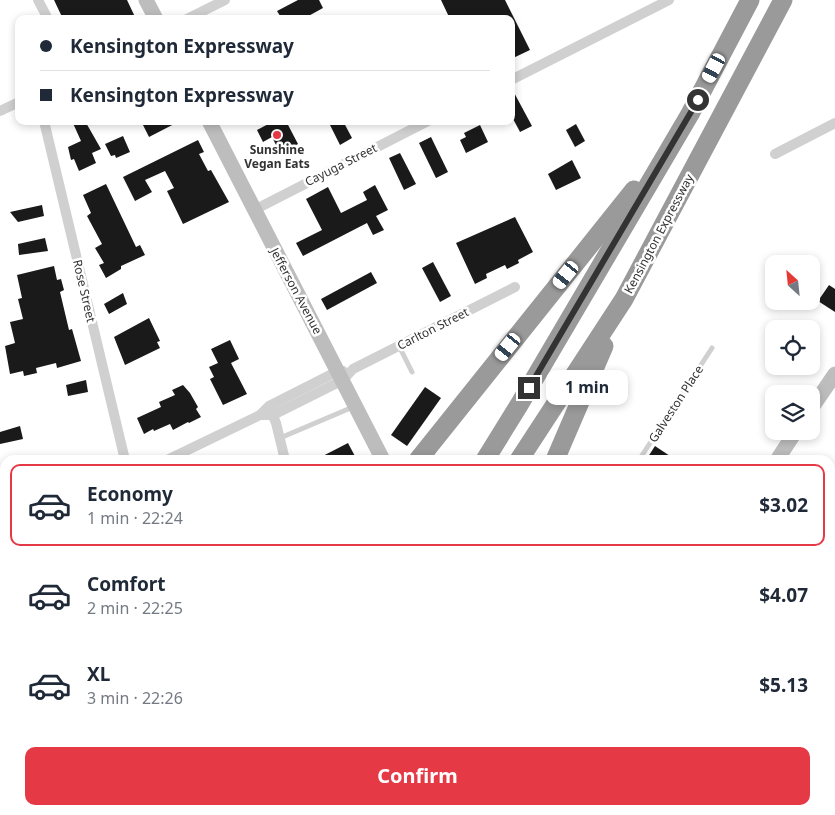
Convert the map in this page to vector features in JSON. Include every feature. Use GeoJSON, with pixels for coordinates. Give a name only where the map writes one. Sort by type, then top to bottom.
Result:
{"type":"FeatureCollection","features":[{"type":"Feature","properties":{"kind":"highway"},"geometry":{"type":"LineString","coordinates":[[488,455],[519,406],[690,114],[750,0]]}},
{"type":"Feature","properties":{"kind":"highway","name":"Kensington Expressway"},"geometry":{"type":"LineString","coordinates":[[522,455],[624,298],[783,0]]}},
{"type":"Feature","properties":{"kind":"highway"},"geometry":{"type":"LineString","coordinates":[[422,455],[618,210],[690,114]]}},
{"type":"Feature","properties":{"kind":"highway"},"geometry":{"type":"LineString","coordinates":[[557,455],[624,298]]}},
{"type":"Feature","properties":{"kind":"street"},"geometry":{"type":"LineString","coordinates":[[38,0],[46,15]]}},
{"type":"Feature","properties":{"kind":"street"},"geometry":{"type":"LineString","coordinates":[[146,0],[154,15]]}},
{"type":"Feature","properties":{"kind":"street"},"geometry":{"type":"LineString","coordinates":[[195,15],[225,0]]}},
{"type":"Feature","properties":{"kind":"street"},"geometry":{"type":"LineString","coordinates":[[515,78],[670,0]]}},
{"type":"Feature","properties":{"kind":"street"},"geometry":{"type":"LineString","coordinates":[[0,111],[15,104]]}},
{"type":"Feature","properties":{"kind":"street"},"geometry":{"type":"LineString","coordinates":[[775,154],[835,123]]}},
{"type":"Feature","properties":{"kind":"street","name":"Rose Street"},"geometry":{"type":"LineString","coordinates":[[45,125],[124,455]]}},
{"type":"Feature","properties":{"kind":"street","name":"Jefferson Avenue"},"geometry":{"type":"LineString","coordinates":[[211,125],[254,210],[344,374],[356,406],[380,455]]}},
{"type":"Feature","properties":{"kind":"street","name":"Cayuga Street"},"geometry":{"type":"LineString","coordinates":[[254,210],[420,125]]}},
{"type":"Feature","properties":{"kind":"street","name":"Carlton Street"},"geometry":{"type":"LineString","coordinates":[[177,455],[271,411],[515,287]]}},
{"type":"Feature","properties":{"kind":"street"},"geometry":{"type":"LineString","coordinates":[[820,396],[835,374]]}},
{"type":"Feature","properties":{"kind":"street"},"geometry":{"type":"LineString","coordinates":[[271,411],[284,455]]}},
{"type":"Feature","properties":{"kind":"street"},"geometry":{"type":"LineString","coordinates":[[780,455],[790,440]]}},
{"type":"Feature","properties":{"kind":"lane"},"geometry":{"type":"LineString","coordinates":[[399,346],[412,372]]}},
{"type":"Feature","properties":{"kind":"lane","name":"Galveston Place"},"geometry":{"type":"LineString","coordinates":[[642,455],[712,348]]}},
{"type":"Feature","properties":{"kind":"lane"},"geometry":{"type":"LineString","coordinates":[[280,438],[356,406]]}},
{"type":"Feature","properties":{"kind":"building"},"geometry":{"type":"Polygon","coordinates":[[[54,0],[127,0],[134,15],[61,15],[54,0]]]}},
{"type":"Feature","properties":{"kind":"building"},"geometry":{"type":"Polygon","coordinates":[[[298,0],[319,0],[323,8],[310,15],[280,15],[277,11],[298,0]]]}},
{"type":"Feature","properties":{"kind":"building"},"geometry":{"type":"Polygon","coordinates":[[[441,0],[505,0],[512,15],[448,15],[441,0]]]}},
{"type":"Feature","properties":{"kind":"building"},"geometry":{"type":"Polygon","coordinates":[[[515,20],[530,50],[515,57],[515,20]]]}},
{"type":"Feature","properties":{"kind":"building"},"geometry":{"type":"Polygon","coordinates":[[[515,94],[532,126],[520,132],[515,123],[515,94]]]}},
{"type":"Feature","properties":{"kind":"building"},"geometry":{"type":"Polygon","coordinates":[[[576,124],[585,141],[575,147],[566,130],[576,124]]]}},
{"type":"Feature","properties":{"kind":"building"},"geometry":{"type":"Polygon","coordinates":[[[74,125],[87,125],[101,149],[92,153],[96,163],[79,171],[74,159],[71,160],[68,147],[81,141],[74,125]]]}},
{"type":"Feature","properties":{"kind":"building"},"geometry":{"type":"Polygon","coordinates":[[[143,125],[172,125],[149,137],[143,125]]]}},
{"type":"Feature","properties":{"kind":"building"},"geometry":{"type":"Polygon","coordinates":[[[266,125],[288,125],[298,144],[280,153],[272,137],[263,142],[257,130],[266,125]]]}},
{"type":"Feature","properties":{"kind":"building"},"geometry":{"type":"Polygon","coordinates":[[[330,125],[345,125],[352,138],[340,145],[330,125]]]}},
{"type":"Feature","properties":{"kind":"building"},"geometry":{"type":"Polygon","coordinates":[[[480,125],[488,142],[466,153],[460,140],[466,137],[464,133],[480,125]]]}},
{"type":"Feature","properties":{"kind":"building"},"geometry":{"type":"Polygon","coordinates":[[[123,136],[130,152],[116,158],[115,155],[111,156],[105,144],[123,136]]]}},
{"type":"Feature","properties":{"kind":"building"},"geometry":{"type":"Polygon","coordinates":[[[431,137],[448,172],[436,178],[419,143],[431,137]]]}},
{"type":"Feature","properties":{"kind":"building"},"geometry":{"type":"Polygon","coordinates":[[[198,140],[204,152],[199,154],[208,171],[211,170],[229,202],[183,224],[167,191],[174,188],[165,171],[145,180],[152,192],[135,201],[123,177],[198,140]]]}},
{"type":"Feature","properties":{"kind":"building"},"geometry":{"type":"Polygon","coordinates":[[[400,153],[416,184],[404,190],[389,158],[400,153]]]}},
{"type":"Feature","properties":{"kind":"building"},"geometry":{"type":"Polygon","coordinates":[[[572,160],[581,178],[556,190],[548,174],[572,160]]]}},
{"type":"Feature","properties":{"kind":"building"},"geometry":{"type":"Polygon","coordinates":[[[106,184],[136,247],[140,245],[145,255],[121,266],[121,269],[106,278],[99,265],[104,263],[95,248],[102,244],[87,216],[91,213],[83,195],[106,184]]]}},
{"type":"Feature","properties":{"kind":"building"},"geometry":{"type":"Polygon","coordinates":[[[375,185],[388,210],[376,216],[384,230],[373,235],[367,223],[303,256],[296,243],[322,230],[306,199],[328,187],[341,213],[367,200],[363,192],[375,185]]]}},
{"type":"Feature","properties":{"kind":"building"},"geometry":{"type":"Polygon","coordinates":[[[42,205],[44,216],[18,222],[10,212],[42,205]]]}},
{"type":"Feature","properties":{"kind":"building"},"geometry":{"type":"Polygon","coordinates":[[[515,217],[533,252],[518,260],[519,263],[507,269],[505,265],[486,274],[487,278],[475,284],[456,243],[515,217]]]}},
{"type":"Feature","properties":{"kind":"building"},"geometry":{"type":"Polygon","coordinates":[[[45,238],[48,251],[19,255],[18,244],[45,238]]]}},
{"type":"Feature","properties":{"kind":"building"},"geometry":{"type":"Polygon","coordinates":[[[433,262],[451,296],[440,302],[422,268],[433,262]]]}},
{"type":"Feature","properties":{"kind":"building"},"geometry":{"type":"Polygon","coordinates":[[[54,266],[57,280],[61,279],[64,290],[60,292],[69,330],[72,329],[81,361],[57,368],[56,363],[36,368],[37,373],[24,376],[23,371],[10,374],[5,346],[15,343],[10,322],[23,319],[18,299],[22,298],[17,275],[54,266]]]}},
{"type":"Feature","properties":{"kind":"building"},"geometry":{"type":"Polygon","coordinates":[[[371,272],[377,283],[327,310],[321,299],[371,272]]]}},
{"type":"Feature","properties":{"kind":"building"},"geometry":{"type":"Polygon","coordinates":[[[829,285],[835,289],[835,312],[820,302],[820,298],[829,285]]]}},
{"type":"Feature","properties":{"kind":"building"},"geometry":{"type":"Polygon","coordinates":[[[123,293],[127,304],[109,314],[104,304],[123,293]]]}},
{"type":"Feature","properties":{"kind":"building"},"geometry":{"type":"Polygon","coordinates":[[[149,318],[160,341],[157,342],[160,348],[125,365],[114,337],[149,318]]]}},
{"type":"Feature","properties":{"kind":"building"},"geometry":{"type":"Polygon","coordinates":[[[230,340],[239,359],[231,363],[247,394],[223,405],[210,379],[214,377],[209,367],[218,363],[211,349],[230,340]]]}},
{"type":"Feature","properties":{"kind":"building"},"geometry":{"type":"Polygon","coordinates":[[[86,380],[88,392],[68,396],[66,385],[86,380]]]}},
{"type":"Feature","properties":{"kind":"building"},"geometry":{"type":"Polygon","coordinates":[[[183,385],[198,407],[196,409],[201,417],[173,430],[170,424],[144,434],[137,418],[161,407],[159,402],[175,395],[172,390],[183,385]]]}},
{"type":"Feature","properties":{"kind":"building"},"geometry":{"type":"Polygon","coordinates":[[[425,387],[441,398],[407,446],[391,435],[425,387]]]}},
{"type":"Feature","properties":{"kind":"building"},"geometry":{"type":"Polygon","coordinates":[[[20,426],[23,439],[0,444],[0,432],[20,426]]]}},
{"type":"Feature","properties":{"kind":"building"},"geometry":{"type":"Polygon","coordinates":[[[348,443],[354,455],[325,455],[348,443]]]}},
{"type":"Feature","properties":{"kind":"building"},"geometry":{"type":"Polygon","coordinates":[[[655,446],[668,455],[649,455],[655,446]]]}},
{"type":"Feature","properties":{"kind":"place","name":"Sunshine Vegan Eats"},"geometry":{"type":"Point","coordinates":[277,135]}},
{"type":"Feature","properties":{"kind":"route"},"geometry":{"type":"LineString","coordinates":[[529,388],[698,100]]}}]}
